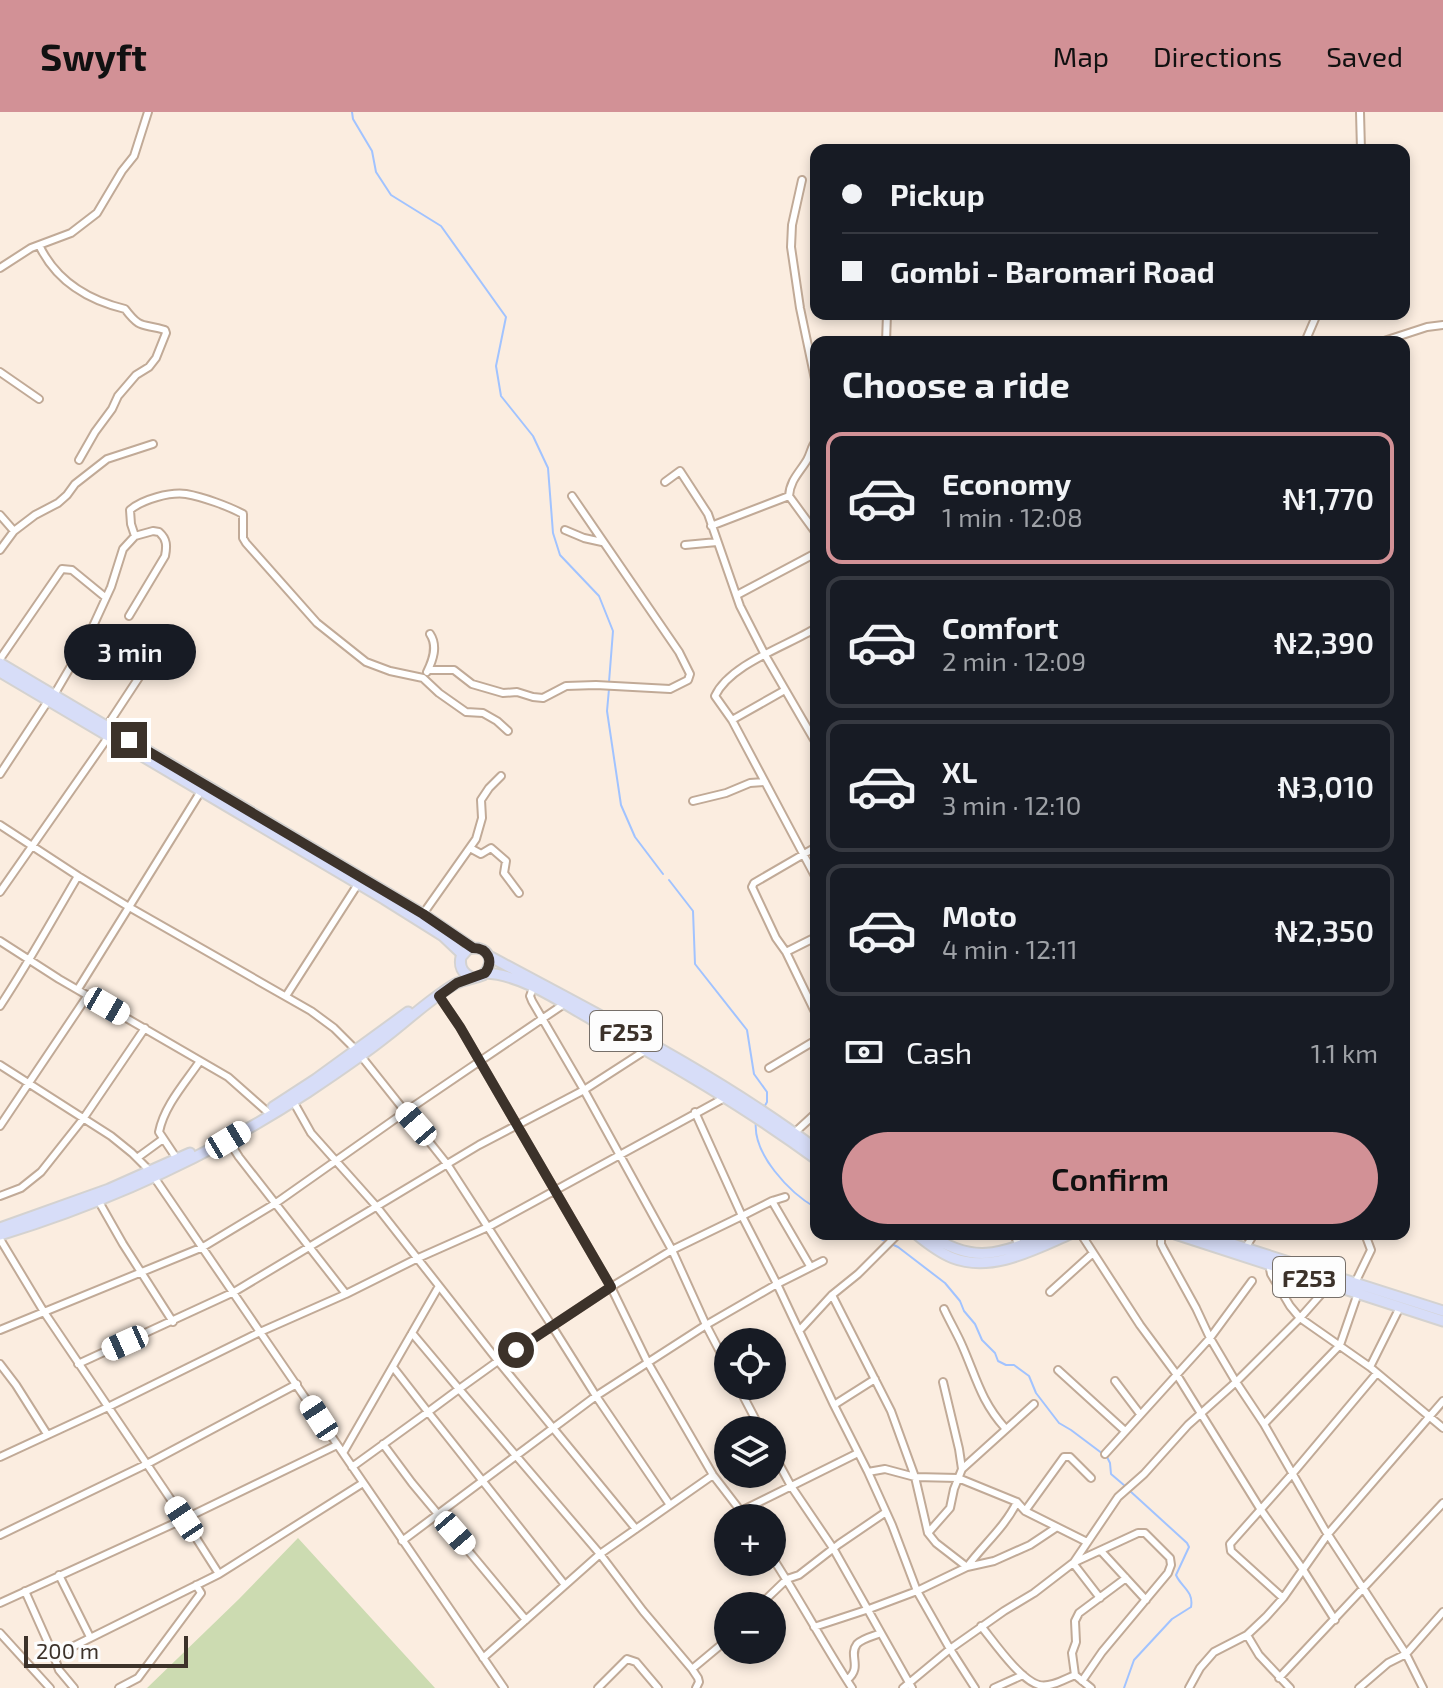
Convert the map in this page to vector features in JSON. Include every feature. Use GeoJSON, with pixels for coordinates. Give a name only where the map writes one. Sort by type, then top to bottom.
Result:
{"type":"FeatureCollection","features":[{"type":"Feature","properties":{"kind":"main road","name":"F253"},"geometry":{"type":"LineString","coordinates":[[0,661],[51,698]]}},
{"type":"Feature","properties":{"kind":"main road","name":"F253"},"geometry":{"type":"LineString","coordinates":[[0,672],[51,698],[220,798],[443,936],[462,954]]}},
{"type":"Feature","properties":{"kind":"main road","name":"F253"},"geometry":{"type":"LineString","coordinates":[[108,731],[201,791],[220,798],[423,914],[473,948],[482,949],[489,956],[647,1042],[810,1146]]}},
{"type":"Feature","properties":{"kind":"main road"},"geometry":{"type":"LineString","coordinates":[[0,1237],[98,1200],[228,1140],[359,1053],[454,977],[462,954],[473,948]]}},
{"type":"Feature","properties":{"kind":"main road"},"geometry":{"type":"LineString","coordinates":[[0,1228],[152,1174],[293,1101],[451,986],[485,973],[490,965],[489,956]]}},
{"type":"Feature","properties":{"kind":"main road"},"geometry":{"type":"LineString","coordinates":[[460,966],[471,977]]}},
{"type":"Feature","properties":{"kind":"main road","name":"F253"},"geometry":{"type":"LineString","coordinates":[[485,973],[500,974],[533,988],[759,1113]]}},
{"type":"Feature","properties":{"kind":"main road","name":"F253"},"geometry":{"type":"LineString","coordinates":[[792,1135],[810,1153]]}},
{"type":"Feature","properties":{"kind":"main road"},"geometry":{"type":"LineString","coordinates":[[925,1240],[952,1258],[974,1263],[1017,1256],[1056,1240]]}},
{"type":"Feature","properties":{"kind":"main road"},"geometry":{"type":"LineString","coordinates":[[937,1240],[945,1246],[968,1253],[992,1253],[1034,1240]]}},
{"type":"Feature","properties":{"kind":"main road","name":"F253"},"geometry":{"type":"LineString","coordinates":[[1197,1240],[1443,1311]]}},
{"type":"Feature","properties":{"kind":"main road","name":"F253"},"geometry":{"type":"LineString","coordinates":[[1222,1240],[1331,1283],[1357,1288],[1443,1321]]}},
{"type":"Feature","properties":{"kind":"street"},"geometry":{"type":"LineString","coordinates":[[0,268],[39,245],[71,233],[97,213],[134,156],[148,112]]}},
{"type":"Feature","properties":{"kind":"street"},"geometry":{"type":"LineString","coordinates":[[1360,112],[1361,144]]}},
{"type":"Feature","properties":{"kind":"street"},"geometry":{"type":"LineString","coordinates":[[802,180],[792,225],[791,247],[810,356]]}},
{"type":"Feature","properties":{"kind":"street"},"geometry":{"type":"LineString","coordinates":[[39,245],[53,268],[76,290],[125,309],[134,322],[160,328],[166,333],[156,358],[118,396],[79,460]]}},
{"type":"Feature","properties":{"kind":"street"},"geometry":{"type":"LineString","coordinates":[[1399,336],[1443,325]]}},
{"type":"Feature","properties":{"kind":"street"},"geometry":{"type":"LineString","coordinates":[[0,372],[39,399]]}},
{"type":"Feature","properties":{"kind":"street"},"geometry":{"type":"LineString","coordinates":[[0,550],[14,531],[58,503],[75,484],[107,459],[153,444]]}},
{"type":"Feature","properties":{"kind":"street"},"geometry":{"type":"LineString","coordinates":[[810,452],[793,479],[789,496],[810,525]]}},
{"type":"Feature","properties":{"kind":"street"},"geometry":{"type":"LineString","coordinates":[[665,482],[679,471],[699,498],[708,514],[740,606],[810,733]]}},
{"type":"Feature","properties":{"kind":"street"},"geometry":{"type":"LineString","coordinates":[[135,536],[130,510],[141,503],[173,494],[185,494],[243,514],[243,538],[246,543],[317,623],[366,662],[423,678],[466,712],[483,713],[508,731]]}},
{"type":"Feature","properties":{"kind":"street"},"geometry":{"type":"LineString","coordinates":[[428,670],[454,670],[472,684],[503,693],[517,692],[543,698],[566,686],[670,689],[688,680],[690,674],[679,652],[572,496]]}},
{"type":"Feature","properties":{"kind":"street"},"geometry":{"type":"LineString","coordinates":[[711,526],[789,496]]}},
{"type":"Feature","properties":{"kind":"street"},"geometry":{"type":"LineString","coordinates":[[0,515],[14,531]]}},
{"type":"Feature","properties":{"kind":"street"},"geometry":{"type":"LineString","coordinates":[[565,530],[602,542]]}},
{"type":"Feature","properties":{"kind":"street"},"geometry":{"type":"LineString","coordinates":[[0,774],[88,637],[111,587],[123,549],[135,536],[159,532],[166,541],[165,556],[129,616]]}},
{"type":"Feature","properties":{"kind":"street"},"geometry":{"type":"LineString","coordinates":[[685,545],[717,542]]}},
{"type":"Feature","properties":{"kind":"street"},"geometry":{"type":"LineString","coordinates":[[737,595],[810,556]]}},
{"type":"Feature","properties":{"kind":"street"},"geometry":{"type":"LineString","coordinates":[[0,661],[62,569],[72,570],[105,597]]}},
{"type":"Feature","properties":{"kind":"street"},"geometry":{"type":"LineString","coordinates":[[810,631],[753,660],[717,691],[716,700],[732,720],[810,866]]}},
{"type":"Feature","properties":{"kind":"street"},"geometry":{"type":"LineString","coordinates":[[423,678],[434,652],[430,634]]}},
{"type":"Feature","properties":{"kind":"street"},"geometry":{"type":"LineString","coordinates":[[0,892],[108,731],[155,653]]}},
{"type":"Feature","properties":{"kind":"street"},"geometry":{"type":"LineString","coordinates":[[732,720],[785,690]]}},
{"type":"Feature","properties":{"kind":"street"},"geometry":{"type":"LineString","coordinates":[[423,914],[476,839],[482,818],[481,800],[501,776]]}},
{"type":"Feature","properties":{"kind":"street"},"geometry":{"type":"LineString","coordinates":[[693,801],[750,783],[765,782]]}},
{"type":"Feature","properties":{"kind":"street"},"geometry":{"type":"LineString","coordinates":[[78,989],[201,791]]}},
{"type":"Feature","properties":{"kind":"street"},"geometry":{"type":"LineString","coordinates":[[0,825],[129,907],[311,1011],[359,1053],[447,1164],[670,1505]]}},
{"type":"Feature","properties":{"kind":"street"},"geometry":{"type":"LineString","coordinates":[[470,848],[481,854],[495,849],[506,861],[504,873],[519,893]]}},
{"type":"Feature","properties":{"kind":"street"},"geometry":{"type":"LineString","coordinates":[[810,851],[752,887],[810,1002]]}},
{"type":"Feature","properties":{"kind":"street"},"geometry":{"type":"LineString","coordinates":[[0,1006],[31,960],[78,876]]}},
{"type":"Feature","properties":{"kind":"street"},"geometry":{"type":"LineString","coordinates":[[286,996],[358,884]]}},
{"type":"Feature","properties":{"kind":"street"},"geometry":{"type":"LineString","coordinates":[[786,952],[810,940]]}},
{"type":"Feature","properties":{"kind":"street"},"geometry":{"type":"LineString","coordinates":[[0,941],[228,1077],[269,1112]]}},
{"type":"Feature","properties":{"kind":"street"},"geometry":{"type":"LineString","coordinates":[[533,988],[530,996],[672,1250],[714,1340]]}},
{"type":"Feature","properties":{"kind":"street"},"geometry":{"type":"LineString","coordinates":[[0,1126],[88,995]]}},
{"type":"Feature","properties":{"kind":"street"},"geometry":{"type":"LineString","coordinates":[[439,996],[611,1287],[648,1363],[713,1475],[736,1504]]}},
{"type":"Feature","properties":{"kind":"street"},"geometry":{"type":"LineString","coordinates":[[0,1330],[203,1247],[276,1203],[564,1004]]}},
{"type":"Feature","properties":{"kind":"street"},"geometry":{"type":"LineString","coordinates":[[0,1196],[21,1188],[41,1172],[83,1119],[145,1028]]}},
{"type":"Feature","properties":{"kind":"street"},"geometry":{"type":"LineString","coordinates":[[769,1068],[810,1044]]}},
{"type":"Feature","properties":{"kind":"street"},"geometry":{"type":"LineString","coordinates":[[78,1364],[234,1292],[447,1164],[584,1090],[646,1050]]}},
{"type":"Feature","properties":{"kind":"street"},"geometry":{"type":"LineString","coordinates":[[177,1159],[159,1132],[160,1124],[200,1061]]}},
{"type":"Feature","properties":{"kind":"street"},"geometry":{"type":"LineString","coordinates":[[0,1065],[111,1136],[152,1174],[504,1688]]}},
{"type":"Feature","properties":{"kind":"street"},"geometry":{"type":"LineString","coordinates":[[0,1457],[488,1227],[726,1097]]}},
{"type":"Feature","properties":{"kind":"street"},"geometry":{"type":"LineString","coordinates":[[293,1101],[311,1133],[377,1207],[636,1529]]}},
{"type":"Feature","properties":{"kind":"street"},"geometry":{"type":"LineString","coordinates":[[695,1112],[742,1216],[868,1472],[917,1591],[975,1688]]}},
{"type":"Feature","properties":{"kind":"street"},"geometry":{"type":"LineString","coordinates":[[792,1135],[810,1118]]}},
{"type":"Feature","properties":{"kind":"street"},"geometry":{"type":"LineString","coordinates":[[137,1158],[163,1139]]}},
{"type":"Feature","properties":{"kind":"street"},"geometry":{"type":"LineString","coordinates":[[228,1140],[346,1294]]}},
{"type":"Feature","properties":{"kind":"street"},"geometry":{"type":"LineString","coordinates":[[352,1467],[498,1361],[611,1287],[672,1250],[785,1197]]}},
{"type":"Feature","properties":{"kind":"street"},"geometry":{"type":"LineString","coordinates":[[98,1200],[173,1322]]}},
{"type":"Feature","properties":{"kind":"street"},"geometry":{"type":"LineString","coordinates":[[772,1201],[810,1266]]}},
{"type":"Feature","properties":{"kind":"street"},"geometry":{"type":"LineString","coordinates":[[0,1237],[44,1312],[219,1574]]}},
{"type":"Feature","properties":{"kind":"street"},"geometry":{"type":"LineString","coordinates":[[799,1331],[832,1295],[892,1240]]}},
{"type":"Feature","properties":{"kind":"street"},"geometry":{"type":"LineString","coordinates":[[1016,1240],[1019,1246]]}},
{"type":"Feature","properties":{"kind":"street"},"geometry":{"type":"LineString","coordinates":[[1084,1240],[1177,1375],[1261,1510],[1335,1620]]}},
{"type":"Feature","properties":{"kind":"street"},"geometry":{"type":"LineString","coordinates":[[1161,1240],[1210,1338],[1328,1534],[1406,1654],[1423,1688]]}},
{"type":"Feature","properties":{"kind":"street"},"geometry":{"type":"LineString","coordinates":[[1246,1247],[1250,1240]]}},
{"type":"Feature","properties":{"kind":"street"},"geometry":{"type":"LineString","coordinates":[[1264,1424],[1340,1345],[1371,1250],[1367,1240]]}},
{"type":"Feature","properties":{"kind":"street"},"geometry":{"type":"LineString","coordinates":[[1050,1292],[1092,1254]]}},
{"type":"Feature","properties":{"kind":"street"},"geometry":{"type":"LineString","coordinates":[[402,1541],[596,1396],[706,1325],[823,1261]]}},
{"type":"Feature","properties":{"kind":"street"},"geometry":{"type":"LineString","coordinates":[[1276,1262],[1270,1269],[1271,1274],[1300,1318],[1370,1367],[1443,1428]]}},
{"type":"Feature","properties":{"kind":"street"},"geometry":{"type":"LineString","coordinates":[[1105,1454],[1210,1338],[1252,1281]]}},
{"type":"Feature","properties":{"kind":"street"},"geometry":{"type":"LineString","coordinates":[[1073,1563],[1118,1497],[1300,1318],[1331,1283]]}},
{"type":"Feature","properties":{"kind":"street"},"geometry":{"type":"LineString","coordinates":[[343,1453],[439,1286]]}},
{"type":"Feature","properties":{"kind":"street"},"geometry":{"type":"LineString","coordinates":[[832,1295],[891,1411],[915,1477],[928,1533],[967,1567]]}},
{"type":"Feature","properties":{"kind":"street"},"geometry":{"type":"LineString","coordinates":[[1370,1367],[1400,1307]]}},
{"type":"Feature","properties":{"kind":"street"},"geometry":{"type":"LineString","coordinates":[[944,1309],[990,1411],[1005,1428]]}},
{"type":"Feature","properties":{"kind":"street"},"geometry":{"type":"LineString","coordinates":[[412,1333],[600,1554],[692,1669],[699,1682],[696,1688]]}},
{"type":"Feature","properties":{"kind":"street"},"geometry":{"type":"LineString","coordinates":[[0,1364],[47,1434]]}},
{"type":"Feature","properties":{"kind":"street"},"geometry":{"type":"LineString","coordinates":[[393,1367],[565,1585]]}},
{"type":"Feature","properties":{"kind":"street"},"geometry":{"type":"LineString","coordinates":[[1058,1370],[1125,1431]]}},
{"type":"Feature","properties":{"kind":"street"},"geometry":{"type":"LineString","coordinates":[[1283,1598],[1229,1548],[1230,1544],[1377,1373]]}},
{"type":"Feature","properties":{"kind":"street"},"geometry":{"type":"LineString","coordinates":[[834,1405],[875,1379]]}},
{"type":"Feature","properties":{"kind":"street"},"geometry":{"type":"LineString","coordinates":[[1115,1381],[1140,1414]]}},
{"type":"Feature","properties":{"kind":"street"},"geometry":{"type":"LineString","coordinates":[[943,1382],[962,1469]]}},
{"type":"Feature","properties":{"kind":"street"},"geometry":{"type":"LineString","coordinates":[[0,1535],[147,1464],[297,1384]]}},
{"type":"Feature","properties":{"kind":"street"},"geometry":{"type":"LineString","coordinates":[[1189,1688],[1214,1652],[1247,1635],[1283,1598],[1328,1534],[1443,1401]]}},
{"type":"Feature","properties":{"kind":"street"},"geometry":{"type":"LineString","coordinates":[[928,1533],[950,1508],[962,1469],[1034,1404]]}},
{"type":"Feature","properties":{"kind":"street"},"geometry":{"type":"LineString","coordinates":[[383,1444],[526,1620]]}},
{"type":"Feature","properties":{"kind":"street"},"geometry":{"type":"LineString","coordinates":[[0,1603],[337,1445]]}},
{"type":"Feature","properties":{"kind":"street"},"geometry":{"type":"LineString","coordinates":[[755,1504],[858,1453]]}},
{"type":"Feature","properties":{"kind":"street"},"geometry":{"type":"LineString","coordinates":[[1025,1511],[1064,1457],[1070,1457],[1091,1478]]}},
{"type":"Feature","properties":{"kind":"street"},"geometry":{"type":"LineString","coordinates":[[868,1472],[885,1469],[915,1477],[958,1478],[1017,1502],[1025,1511],[1087,1542]]}},
{"type":"Feature","properties":{"kind":"street"},"geometry":{"type":"LineString","coordinates":[[483,1658],[600,1554],[713,1475]]}},
{"type":"Feature","properties":{"kind":"street"},"geometry":{"type":"LineString","coordinates":[[786,1477],[869,1609],[908,1687],[950,1649],[1073,1563],[1138,1533],[1145,1533],[1170,1558],[1168,1573],[1102,1652],[1082,1681]]}},
{"type":"Feature","properties":{"kind":"street"},"geometry":{"type":"LineString","coordinates":[[54,1656],[219,1574],[363,1483]]}},
{"type":"Feature","properties":{"kind":"street"},"geometry":{"type":"LineString","coordinates":[[967,1567],[1001,1527],[1017,1502]]}},
{"type":"Feature","properties":{"kind":"street"},"geometry":{"type":"LineString","coordinates":[[1279,1678],[1443,1503]]}},
{"type":"Feature","properties":{"kind":"street"},"geometry":{"type":"LineString","coordinates":[[774,1592],[787,1579],[799,1575],[886,1512]]}},
{"type":"Feature","properties":{"kind":"street"},"geometry":{"type":"LineString","coordinates":[[814,1627],[917,1591],[967,1567],[994,1561],[1030,1545],[1057,1527]]}},
{"type":"Feature","properties":{"kind":"street"},"geometry":{"type":"LineString","coordinates":[[1101,1551],[1146,1600]]}},
{"type":"Feature","properties":{"kind":"street"},"geometry":{"type":"LineString","coordinates":[[1073,1563],[1100,1598]]}},
{"type":"Feature","properties":{"kind":"street"},"geometry":{"type":"LineString","coordinates":[[59,1575],[90,1637]]}},
{"type":"Feature","properties":{"kind":"street"},"geometry":{"type":"LineString","coordinates":[[785,1576],[852,1688]]}},
{"type":"Feature","properties":{"kind":"street"},"geometry":{"type":"LineString","coordinates":[[1091,1688],[1075,1675],[1072,1653],[1076,1642],[1075,1621],[1079,1613],[1126,1578]]}},
{"type":"Feature","properties":{"kind":"street"},"geometry":{"type":"LineString","coordinates":[[135,1688],[138,1678],[201,1593],[196,1585]]}},
{"type":"Feature","properties":{"kind":"street"},"geometry":{"type":"LineString","coordinates":[[25,1591],[59,1670],[74,1688]]}},
{"type":"Feature","properties":{"kind":"street"},"geometry":{"type":"LineString","coordinates":[[1359,1688],[1377,1671],[1406,1654],[1443,1612]]}},
{"type":"Feature","properties":{"kind":"street"},"geometry":{"type":"LineString","coordinates":[[981,1626],[1023,1675],[1040,1686],[1075,1675]]}},
{"type":"Feature","properties":{"kind":"street"},"geometry":{"type":"LineString","coordinates":[[0,1633],[50,1688]]}},
{"type":"Feature","properties":{"kind":"street"},"geometry":{"type":"LineString","coordinates":[[847,1680],[854,1674],[857,1644],[881,1633]]}},
{"type":"Feature","properties":{"kind":"street"},"geometry":{"type":"LineString","coordinates":[[1247,1635],[1259,1655],[1290,1688]]}},
{"type":"Feature","properties":{"kind":"street"},"geometry":{"type":"LineString","coordinates":[[692,1669],[714,1651]]}},
{"type":"Feature","properties":{"kind":"street"},"geometry":{"type":"LineString","coordinates":[[600,1687],[627,1659],[636,1662],[658,1688]]}},
{"type":"Feature","properties":{"kind":"street"},"geometry":{"type":"LineString","coordinates":[[994,1688],[1023,1675]]}},
{"type":"Feature","properties":{"kind":"street"},"geometry":{"type":"LineString","coordinates":[[119,1688],[138,1678]]}},
{"type":"Feature","properties":{"kind":"green space"},"geometry":{"type":"Polygon","coordinates":[[[298,1538],[435,1688],[147,1688],[239,1599],[298,1538]]]}},
{"type":"Feature","properties":{"kind":"waterway"},"geometry":{"type":"LineString","coordinates":[[352,112],[372,151],[376,172],[391,195],[441,226],[506,317],[496,366],[501,396],[533,436],[548,468],[553,533],[560,555],[599,596],[613,631],[609,682]]}},
{"type":"Feature","properties":{"kind":"waterway"},"geometry":{"type":"LineString","coordinates":[[609,689],[607,711],[621,805],[635,837],[663,874]]}},
{"type":"Feature","properties":{"kind":"waterway"},"geometry":{"type":"LineString","coordinates":[[669,880],[693,911],[695,964],[747,1030],[754,1074],[767,1092],[763,1109]]}},
{"type":"Feature","properties":{"kind":"waterway"},"geometry":{"type":"LineString","coordinates":[[756,1121],[756,1134],[766,1159],[785,1183],[810,1204]]}},
{"type":"Feature","properties":{"kind":"waterway"},"geometry":{"type":"LineString","coordinates":[[883,1240],[898,1247],[945,1283],[998,1361],[1014,1365],[1029,1376],[1036,1393],[1059,1423],[1107,1457],[1111,1474],[1125,1486]]}},
{"type":"Feature","properties":{"kind":"waterway"},"geometry":{"type":"LineString","coordinates":[[1124,1688],[1134,1660],[1172,1619],[1191,1607],[1189,1593],[1176,1575],[1189,1547],[1187,1543],[1130,1491]]}},
{"type":"Feature","properties":{"kind":"route"},"geometry":{"type":"LineString","coordinates":[[129,740],[423,914],[473,948],[482,949],[489,956],[490,965],[485,973],[451,986],[439,996],[611,1287],[516,1350]]}}]}
